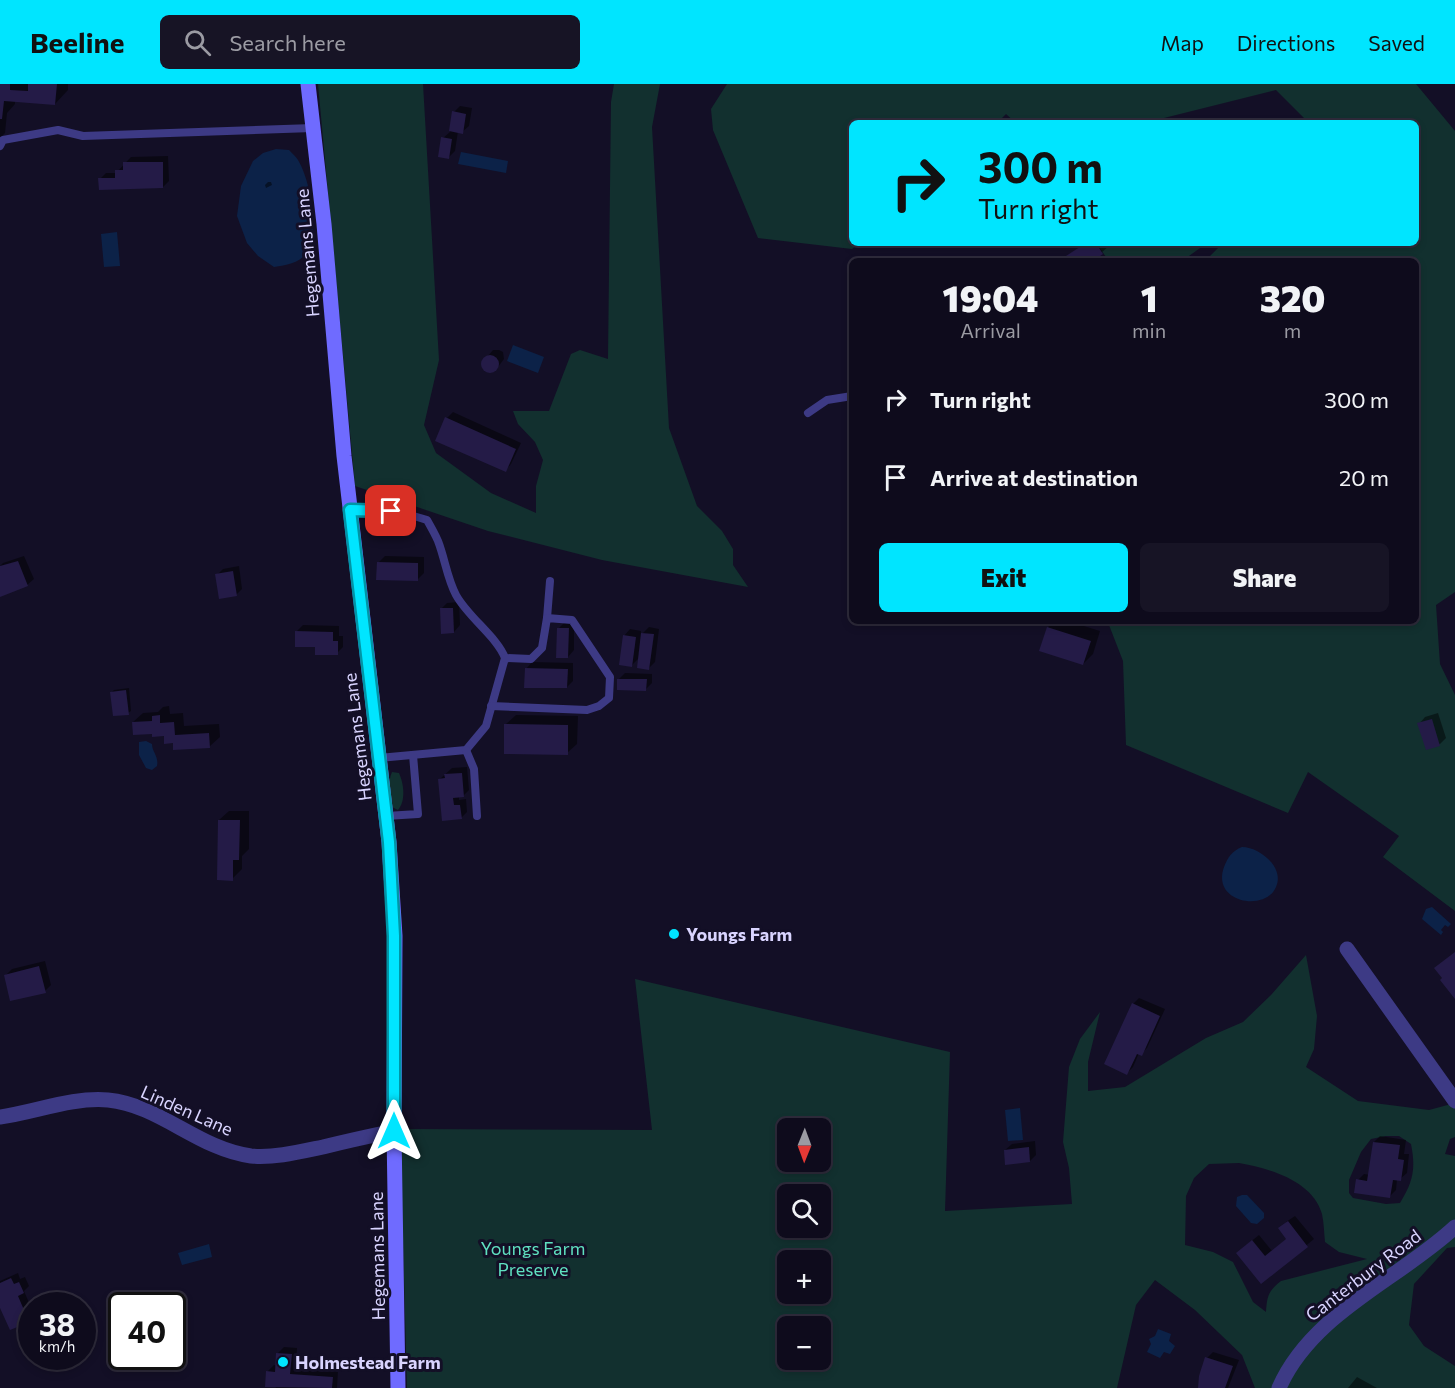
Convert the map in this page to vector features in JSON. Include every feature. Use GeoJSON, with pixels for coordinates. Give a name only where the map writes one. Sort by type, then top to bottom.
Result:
{"type":"FeatureCollection","features":[{"type":"Feature","properties":{"kind":"street","name":"Hegemans Lane"},"geometry":{"type":"LineString","coordinates":[[308,84],[324,224],[350,510],[386,816],[394,936],[398,1388]]}},
{"type":"Feature","properties":{"kind":"street"},"geometry":{"type":"LineString","coordinates":[[1347,950],[1455,1101]]}},
{"type":"Feature","properties":{"kind":"street","name":"Linden Lane"},"geometry":{"type":"LineString","coordinates":[[0,1117],[58,1104],[92,1100],[109,1101],[152,1113],[207,1144],[238,1154],[253,1156],[289,1154],[394,1131]]}},
{"type":"Feature","properties":{"kind":"street","name":"Canterbury Road"},"geometry":{"type":"LineString","coordinates":[[1279,1388],[1305,1347],[1342,1311],[1422,1255],[1455,1227]]}},
{"type":"Feature","properties":{"kind":"lane"},"geometry":{"type":"LineString","coordinates":[[0,146],[3,140],[58,130],[83,136],[313,128]]}},
{"type":"Feature","properties":{"kind":"lane"},"geometry":{"type":"LineString","coordinates":[[808,412],[827,400],[849,396]]}},
{"type":"Feature","properties":{"kind":"lane"},"geometry":{"type":"LineString","coordinates":[[350,510],[375,509],[406,512],[427,520],[438,541],[446,571],[457,596],[477,623],[502,649],[505,658],[486,726],[466,750],[379,758]]}},
{"type":"Feature","properties":{"kind":"lane"},"geometry":{"type":"LineString","coordinates":[[505,658],[531,659],[542,648],[550,581]]}},
{"type":"Feature","properties":{"kind":"lane"},"geometry":{"type":"LineString","coordinates":[[491,706],[587,710],[599,706],[609,698],[610,677],[572,620],[547,618]]}},
{"type":"Feature","properties":{"kind":"lane"},"geometry":{"type":"LineString","coordinates":[[466,750],[474,769],[477,816]]}},
{"type":"Feature","properties":{"kind":"lane"},"geometry":{"type":"LineString","coordinates":[[386,816],[418,814],[413,754]]}},
{"type":"Feature","properties":{"kind":"green space"},"geometry":{"type":"Polygon","coordinates":[[[318,84],[423,84],[439,360],[424,425],[436,453],[491,493],[536,513],[536,486],[543,460],[535,442],[518,424],[513,411],[549,411],[571,354],[580,350],[608,359],[611,102],[614,84],[660,84],[652,127],[669,428],[697,506],[722,531],[733,549],[733,565],[748,587],[602,560],[488,531],[355,486],[318,84]]]}},
{"type":"Feature","properties":{"kind":"green space"},"geometry":{"type":"Polygon","coordinates":[[[727,84],[1416,84],[1455,131],[1455,592],[1436,605],[1440,664],[1455,695],[1455,911],[1383,857],[1399,836],[1308,772],[1288,813],[1126,745],[1123,661],[1109,625],[1097,624],[1419,624],[1419,258],[1208,258],[1220,246],[1419,246],[1419,120],[1306,120],[1276,90],[1160,120],[1013,120],[1006,114],[1000,120],[849,120],[849,246],[856,246],[852,249],[758,238],[713,130],[711,109],[727,84]]]}},
{"type":"Feature","properties":{"kind":"green space"},"geometry":{"type":"Polygon","coordinates":[[[1098,246],[1203,246],[1186,258],[1107,258],[1098,246]]]}},
{"type":"Feature","properties":{"kind":"green space"},"geometry":{"type":"Polygon","coordinates":[[[392,772],[399,773],[403,787],[402,802],[398,810],[392,807],[390,785],[392,772]]]}},
{"type":"Feature","properties":{"kind":"green space","name":"Youngs Farm Preserve"},"geometry":{"type":"Polygon","coordinates":[[[1306,955],[1317,1016],[1314,1049],[1306,1067],[1358,1101],[1429,1110],[1455,1103],[1455,1137],[1450,1139],[1445,1154],[1455,1156],[1455,1247],[1447,1248],[1414,1284],[1409,1325],[1424,1346],[1455,1366],[1455,1388],[1255,1388],[1242,1355],[1195,1310],[1155,1280],[1136,1305],[1117,1388],[407,1388],[400,1129],[652,1130],[635,979],[950,1052],[945,1211],[1072,1204],[1069,1168],[1063,1142],[1069,1067],[1080,1039],[1100,1012],[1088,1062],[1088,1091],[1125,1087],[1206,1038],[1243,1022],[1271,995],[1306,955]],[[1399,1136],[1371,1139],[1361,1152],[1349,1180],[1349,1193],[1353,1198],[1386,1204],[1400,1203],[1412,1175],[1411,1144],[1399,1136]],[[1239,1163],[1209,1164],[1194,1178],[1186,1196],[1185,1245],[1213,1252],[1233,1262],[1253,1302],[1266,1312],[1269,1295],[1281,1281],[1367,1259],[1339,1252],[1325,1242],[1322,1214],[1317,1203],[1300,1185],[1263,1168],[1239,1163]]]}},
{"type":"Feature","properties":{"kind":"water"},"geometry":{"type":"Polygon","coordinates":[[[276,149],[289,150],[298,160],[310,192],[313,232],[307,252],[301,259],[274,267],[258,256],[247,243],[237,216],[241,186],[253,161],[263,153],[276,149]]]}},
{"type":"Feature","properties":{"kind":"water"},"geometry":{"type":"Polygon","coordinates":[[[461,152],[508,161],[506,173],[458,164],[461,152]]]}},
{"type":"Feature","properties":{"kind":"water"},"geometry":{"type":"Polygon","coordinates":[[[117,232],[120,266],[104,267],[101,234],[117,232]]]}},
{"type":"Feature","properties":{"kind":"water"},"geometry":{"type":"Polygon","coordinates":[[[513,345],[544,357],[538,373],[507,361],[513,345]]]}},
{"type":"Feature","properties":{"kind":"water"},"geometry":{"type":"Polygon","coordinates":[[[146,741],[152,744],[157,759],[157,766],[152,770],[146,768],[139,755],[139,742],[146,741]]]}},
{"type":"Feature","properties":{"kind":"water"},"geometry":{"type":"Polygon","coordinates":[[[1242,847],[1263,854],[1277,872],[1276,887],[1270,895],[1262,899],[1241,900],[1232,896],[1225,889],[1222,879],[1224,867],[1231,855],[1242,847]]]}},
{"type":"Feature","properties":{"kind":"water"},"geometry":{"type":"Polygon","coordinates":[[[1432,907],[1451,924],[1448,927],[1445,925],[1441,930],[1443,932],[1441,935],[1422,919],[1426,909],[1432,907]]]}},
{"type":"Feature","properties":{"kind":"water"},"geometry":{"type":"Polygon","coordinates":[[[1020,1108],[1023,1140],[1008,1141],[1005,1110],[1020,1108]]]}},
{"type":"Feature","properties":{"kind":"water"},"geometry":{"type":"Polygon","coordinates":[[[1247,1195],[1264,1213],[1264,1218],[1257,1224],[1251,1223],[1236,1206],[1237,1197],[1247,1195]]]}},
{"type":"Feature","properties":{"kind":"water"},"geometry":{"type":"Polygon","coordinates":[[[209,1244],[212,1257],[182,1265],[178,1253],[209,1244]]]}},
{"type":"Feature","properties":{"kind":"water"},"geometry":{"type":"Polygon","coordinates":[[[1158,1329],[1171,1334],[1169,1341],[1175,1346],[1170,1354],[1164,1352],[1160,1358],[1147,1352],[1151,1344],[1149,1339],[1155,1336],[1158,1329]]]}},
{"type":"Feature","properties":{"kind":"building"},"geometry":{"type":"Polygon","coordinates":[[[0,84],[10,84],[10,90],[28,91],[28,84],[57,84],[55,105],[4,101],[2,119],[0,119],[0,84]]]}},
{"type":"Feature","properties":{"kind":"building"},"geometry":{"type":"Polygon","coordinates":[[[452,111],[466,114],[463,134],[449,131],[452,111]]]}},
{"type":"Feature","properties":{"kind":"building"},"geometry":{"type":"Polygon","coordinates":[[[441,137],[452,139],[449,159],[438,157],[441,137]]]}},
{"type":"Feature","properties":{"kind":"building"},"geometry":{"type":"Polygon","coordinates":[[[123,162],[163,162],[163,188],[99,190],[98,178],[115,178],[115,170],[123,170],[123,162]]]}},
{"type":"Feature","properties":{"kind":"building"},"geometry":{"type":"Polygon","coordinates":[[[1081,246],[1098,246],[1103,254],[1097,258],[1068,258],[1066,256],[1081,246]]]}},
{"type":"Feature","properties":{"kind":"building"},"geometry":{"type":"Polygon","coordinates":[[[490,355],[496,358],[499,364],[496,370],[490,373],[484,370],[481,364],[484,358],[490,355]]]}},
{"type":"Feature","properties":{"kind":"building"},"geometry":{"type":"Polygon","coordinates":[[[445,417],[516,449],[506,472],[435,441],[445,417]]]}},
{"type":"Feature","properties":{"kind":"building"},"geometry":{"type":"Polygon","coordinates":[[[18,561],[28,586],[0,597],[0,566],[18,561]]]}},
{"type":"Feature","properties":{"kind":"building"},"geometry":{"type":"Polygon","coordinates":[[[377,562],[418,563],[418,581],[376,580],[377,562]]]}},
{"type":"Feature","properties":{"kind":"building"},"geometry":{"type":"Polygon","coordinates":[[[233,571],[237,596],[219,599],[215,574],[233,571]]]}},
{"type":"Feature","properties":{"kind":"building"},"geometry":{"type":"Polygon","coordinates":[[[440,608],[453,608],[454,633],[441,634],[440,608]]]}},
{"type":"Feature","properties":{"kind":"building"},"geometry":{"type":"Polygon","coordinates":[[[1047,627],[1091,641],[1083,665],[1039,651],[1047,627]]]}},
{"type":"Feature","properties":{"kind":"building"},"geometry":{"type":"Polygon","coordinates":[[[557,628],[569,628],[568,658],[556,658],[557,628]]]}},
{"type":"Feature","properties":{"kind":"building"},"geometry":{"type":"Polygon","coordinates":[[[295,631],[333,632],[333,641],[338,641],[338,655],[315,655],[315,647],[295,647],[295,631]]]}},
{"type":"Feature","properties":{"kind":"building"},"geometry":{"type":"Polygon","coordinates":[[[641,633],[654,634],[649,670],[637,668],[641,633]]]}},
{"type":"Feature","properties":{"kind":"building"},"geometry":{"type":"Polygon","coordinates":[[[623,635],[636,637],[632,667],[619,665],[623,635]]]}},
{"type":"Feature","properties":{"kind":"building"},"geometry":{"type":"Polygon","coordinates":[[[525,668],[568,669],[567,688],[524,688],[525,668]]]}},
{"type":"Feature","properties":{"kind":"building"},"geometry":{"type":"Polygon","coordinates":[[[617,679],[647,679],[646,691],[617,690],[617,679]]]}},
{"type":"Feature","properties":{"kind":"building"},"geometry":{"type":"Polygon","coordinates":[[[126,690],[129,715],[113,716],[110,692],[126,690]]]}},
{"type":"Feature","properties":{"kind":"building"},"geometry":{"type":"Polygon","coordinates":[[[160,715],[160,723],[174,722],[175,735],[209,733],[210,748],[173,750],[173,743],[164,744],[164,736],[133,735],[132,722],[152,721],[152,716],[160,715]]]}},
{"type":"Feature","properties":{"kind":"building"},"geometry":{"type":"Polygon","coordinates":[[[1432,719],[1440,746],[1426,750],[1417,723],[1432,719]]]}},
{"type":"Feature","properties":{"kind":"building"},"geometry":{"type":"Polygon","coordinates":[[[504,724],[568,725],[568,755],[504,754],[504,724]]]}},
{"type":"Feature","properties":{"kind":"building"},"geometry":{"type":"Polygon","coordinates":[[[462,773],[464,797],[453,798],[454,805],[460,805],[462,819],[442,821],[438,779],[445,778],[444,774],[462,773]]]}},
{"type":"Feature","properties":{"kind":"building"},"geometry":{"type":"Polygon","coordinates":[[[218,820],[240,820],[239,860],[233,860],[233,881],[217,880],[218,820]]]}},
{"type":"Feature","properties":{"kind":"building"},"geometry":{"type":"Polygon","coordinates":[[[1455,952],[1455,999],[1434,968],[1455,952]]]}},
{"type":"Feature","properties":{"kind":"building"},"geometry":{"type":"Polygon","coordinates":[[[39,966],[46,993],[10,1001],[4,975],[39,966]]]}},
{"type":"Feature","properties":{"kind":"building"},"geometry":{"type":"Polygon","coordinates":[[[1132,1003],[1160,1016],[1142,1056],[1137,1054],[1127,1075],[1104,1064],[1132,1003]]]}},
{"type":"Feature","properties":{"kind":"building"},"geometry":{"type":"Polygon","coordinates":[[[1373,1142],[1400,1145],[1398,1159],[1404,1160],[1401,1181],[1393,1180],[1390,1198],[1354,1193],[1356,1179],[1367,1181],[1373,1142]]]}},
{"type":"Feature","properties":{"kind":"building"},"geometry":{"type":"Polygon","coordinates":[[[1029,1147],[1030,1162],[1005,1165],[1004,1150],[1029,1147]]]}},
{"type":"Feature","properties":{"kind":"building"},"geometry":{"type":"Polygon","coordinates":[[[1288,1221],[1308,1247],[1261,1284],[1236,1253],[1252,1240],[1265,1256],[1286,1239],[1278,1228],[1288,1221]]]}},
{"type":"Feature","properties":{"kind":"building"},"geometry":{"type":"Polygon","coordinates":[[[11,1278],[14,1284],[19,1282],[24,1292],[18,1292],[18,1327],[10,1330],[0,1308],[0,1283],[11,1278]]]}},
{"type":"Feature","properties":{"kind":"building","name":"Holmestead Farm"},"geometry":{"type":"Polygon","coordinates":[[[276,1353],[292,1354],[290,1374],[333,1377],[332,1388],[265,1387],[266,1371],[275,1372],[276,1353]]]}},
{"type":"Feature","properties":{"kind":"building"},"geometry":{"type":"Polygon","coordinates":[[[1205,1357],[1233,1366],[1225,1388],[1198,1388],[1205,1357]]]}},
{"type":"Feature","properties":{"kind":"place","name":"Youngs Farm"},"geometry":{"type":"Point","coordinates":[674,934]}},
{"type":"Feature","properties":{"kind":"place","name":"Holmestead Farm"},"geometry":{"type":"Point","coordinates":[283,1362]}},
{"type":"Feature","properties":{"kind":"route"},"geometry":{"type":"LineString","coordinates":[[391,511],[350,510],[389,842],[394,936],[394,1131]]}}]}
